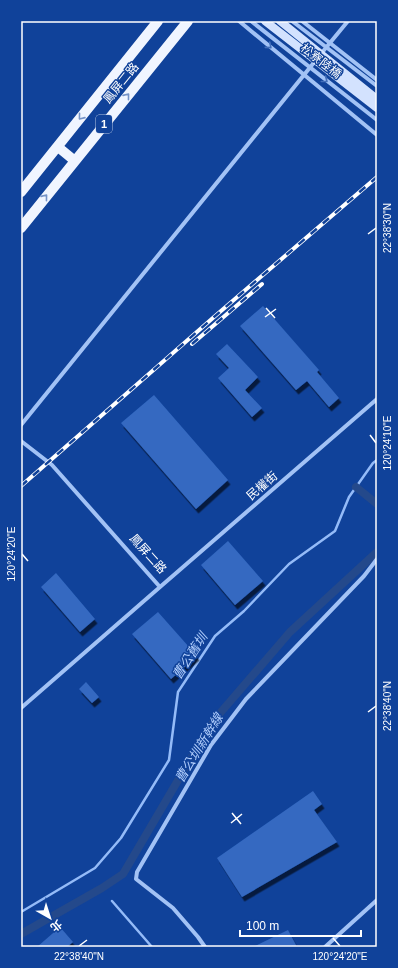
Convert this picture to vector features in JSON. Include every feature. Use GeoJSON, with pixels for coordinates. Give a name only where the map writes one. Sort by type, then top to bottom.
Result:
{"type":"FeatureCollection","features":[{"type":"Feature","properties":{"kind":"main road","name":"鳳屏二路"},"geometry":{"type":"LineString","coordinates":[[21,192],[158,21]]}},
{"type":"Feature","properties":{"kind":"main road","name":"鳳屏二路"},"geometry":{"type":"LineString","coordinates":[[21,228],[188,21]]}},
{"type":"Feature","properties":{"kind":"main road"},"geometry":{"type":"LineString","coordinates":[[58,147],[75,161]]}},
{"type":"Feature","properties":{"kind":"street"},"geometry":{"type":"LineString","coordinates":[[240,21],[377,135]]}},
{"type":"Feature","properties":{"kind":"street","name":"松寮陸橋"},"geometry":{"type":"LineString","coordinates":[[251,21],[377,120]]}},
{"type":"Feature","properties":{"kind":"street","name":"松寮陸橋"},"geometry":{"type":"LineString","coordinates":[[265,21],[377,108]]}},
{"type":"Feature","properties":{"kind":"street","name":"松寮陸橋"},"geometry":{"type":"LineString","coordinates":[[280,21],[377,99]]}},
{"type":"Feature","properties":{"kind":"street","name":"松寮陸橋"},"geometry":{"type":"LineString","coordinates":[[292,21],[377,86]]}},
{"type":"Feature","properties":{"kind":"street"},"geometry":{"type":"LineString","coordinates":[[302,21],[377,80]]}},
{"type":"Feature","properties":{"kind":"street"},"geometry":{"type":"LineString","coordinates":[[21,425],[348,21]]}},
{"type":"Feature","properties":{"kind":"street","name":"民權街"},"geometry":{"type":"LineString","coordinates":[[160,587],[377,399]]}},
{"type":"Feature","properties":{"kind":"street","name":"鳳屏二路"},"geometry":{"type":"LineString","coordinates":[[21,441],[52,465],[160,587],[21,708]]}},
{"type":"Feature","properties":{"kind":"street"},"geometry":{"type":"LineString","coordinates":[[205,947],[173,908],[136,879],[137,872],[211,745],[246,698],[364,576],[377,559]]}},
{"type":"Feature","properties":{"kind":"street"},"geometry":{"type":"LineString","coordinates":[[325,947],[377,900]]}},
{"type":"Feature","properties":{"kind":"building"},"geometry":{"type":"Polygon","coordinates":[[[263,306],[319,370],[317,372],[339,398],[329,407],[307,381],[296,390],[240,326],[263,306]]]}},
{"type":"Feature","properties":{"kind":"building"},"geometry":{"type":"Polygon","coordinates":[[[227,344],[258,377],[245,390],[262,408],[252,417],[218,378],[229,368],[216,354],[227,344]]]}},
{"type":"Feature","properties":{"kind":"building"},"geometry":{"type":"Polygon","coordinates":[[[154,395],[228,480],[196,509],[121,423],[154,395]]]}},
{"type":"Feature","properties":{"kind":"building"},"geometry":{"type":"Polygon","coordinates":[[[228,541],[263,581],[235,605],[201,565],[228,541]]]}},
{"type":"Feature","properties":{"kind":"building"},"geometry":{"type":"Polygon","coordinates":[[[56,573],[95,619],[80,632],[41,587],[56,573]]]}},
{"type":"Feature","properties":{"kind":"building"},"geometry":{"type":"Polygon","coordinates":[[[158,612],[197,656],[171,679],[132,634],[158,612]]]}},
{"type":"Feature","properties":{"kind":"building"},"geometry":{"type":"Polygon","coordinates":[[[86,682],[99,697],[92,703],[79,689],[86,682]]]}},
{"type":"Feature","properties":{"kind":"building"},"geometry":{"type":"Polygon","coordinates":[[[313,791],[322,804],[314,810],[337,842],[242,897],[217,858],[313,791]]]}},
{"type":"Feature","properties":{"kind":"building"},"geometry":{"type":"Polygon","coordinates":[[[60,927],[73,942],[67,947],[37,947],[60,927]]]}},
{"type":"Feature","properties":{"kind":"building"},"geometry":{"type":"Polygon","coordinates":[[[288,930],[297,947],[253,947],[288,930]]]}},
{"type":"Feature","properties":{"kind":"waterway","name":"曹公舊圳"},"geometry":{"type":"LineString","coordinates":[[21,912],[95,868],[121,838],[169,760],[178,692],[215,636],[244,611],[289,564],[335,531],[349,497],[373,463],[377,460]]}},
{"type":"Feature","properties":{"kind":"waterway"},"geometry":{"type":"LineString","coordinates":[[356,487],[377,504]]}},
{"type":"Feature","properties":{"kind":"waterway","name":"曹公圳新幹線"},"geometry":{"type":"LineString","coordinates":[[21,934],[102,888],[123,874],[215,719],[290,632],[377,552]]}},
{"type":"Feature","properties":{"kind":"waterway"},"geometry":{"type":"LineString","coordinates":[[112,901],[152,947]]}},
{"type":"Feature","properties":{"kind":"railway"},"geometry":{"type":"LineString","coordinates":[[21,486],[377,177]]}},
{"type":"Feature","properties":{"kind":"railway"},"geometry":{"type":"LineString","coordinates":[[192,344],[262,284]]}}]}
